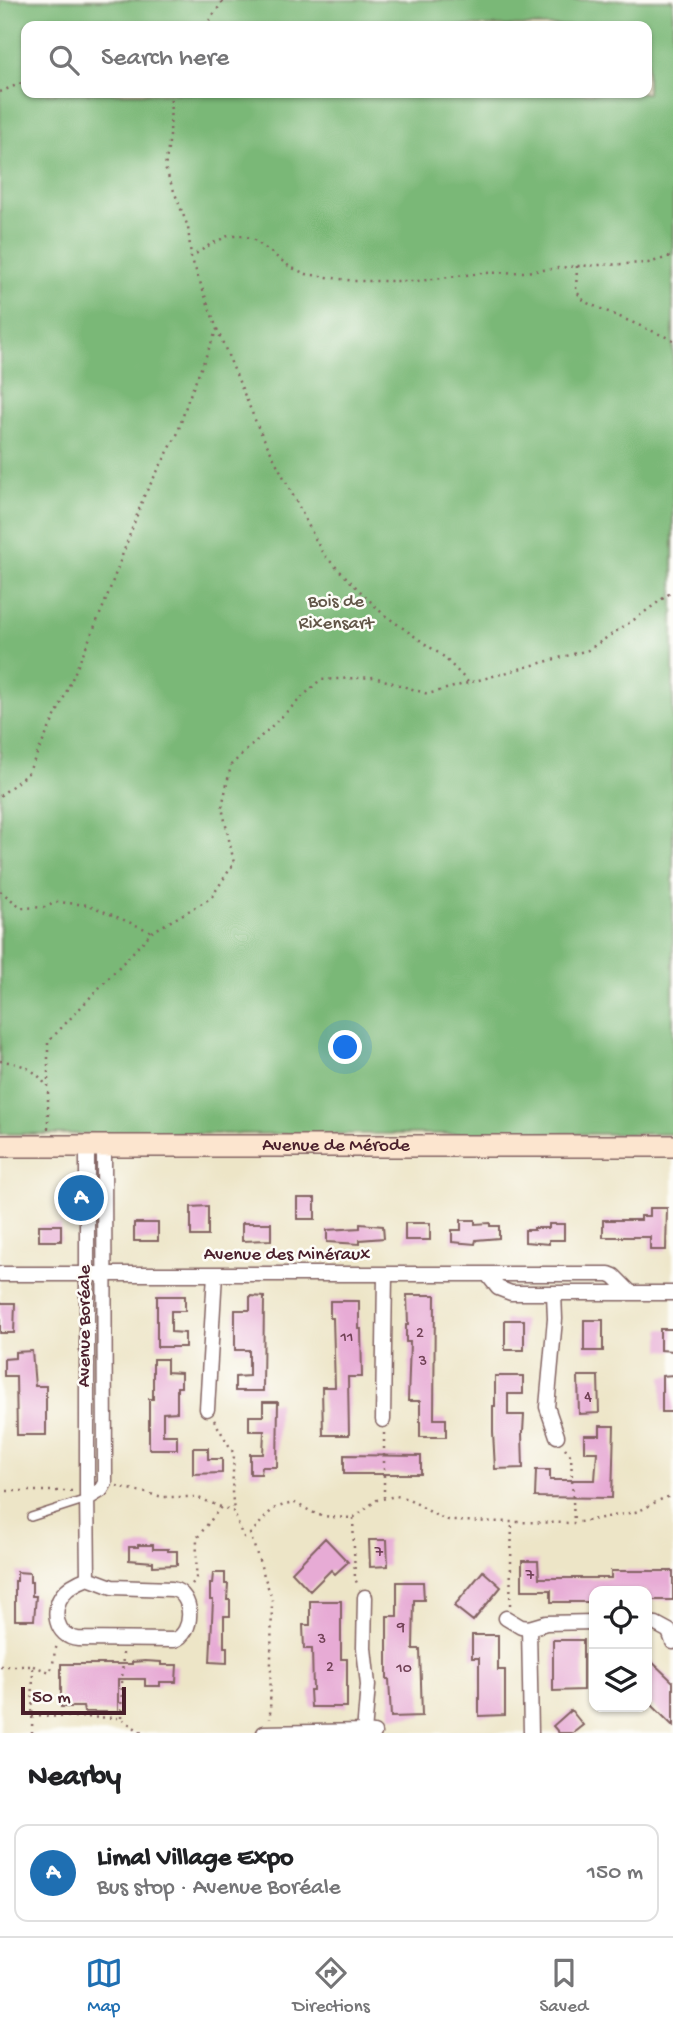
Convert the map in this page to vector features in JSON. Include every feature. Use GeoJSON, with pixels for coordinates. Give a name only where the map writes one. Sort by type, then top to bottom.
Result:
{"type":"FeatureCollection","features":[{"type":"Feature","properties":{"kind":"street","name":"Avenue de Mérode"},"geometry":{"type":"LineString","coordinates":[[0,1146],[673,1146]]}},
{"type":"Feature","properties":{"kind":"street","name":"Avenue Boréale"},"geometry":{"type":"LineString","coordinates":[[88,1578],[88,1273],[96,1146]]}},
{"type":"Feature","properties":{"kind":"street","name":"Avenue Boréale"},"geometry":{"type":"LineString","coordinates":[[96,1146],[105,1273],[105,1483]]}},
{"type":"Feature","properties":{"kind":"street","name":"Avenue des Minéraux"},"geometry":{"type":"LineString","coordinates":[[0,1274],[609,1274],[631,1293]]}},
{"type":"Feature","properties":{"kind":"street"},"geometry":{"type":"LineString","coordinates":[[207,1409],[215,1274]]}},
{"type":"Feature","properties":{"kind":"street"},"geometry":{"type":"LineString","coordinates":[[383,1420],[385,1274]]}},
{"type":"Feature","properties":{"kind":"street"},"geometry":{"type":"LineString","coordinates":[[487,1274],[498,1288],[511,1293],[673,1293]]}},
{"type":"Feature","properties":{"kind":"street"},"geometry":{"type":"LineString","coordinates":[[554,1293],[555,1319],[547,1407],[557,1436]]}},
{"type":"Feature","properties":{"kind":"street"},"geometry":{"type":"LineString","coordinates":[[87,1495],[101,1490],[105,1483]]}},
{"type":"Feature","properties":{"kind":"street"},"geometry":{"type":"LineString","coordinates":[[88,1578],[112,1587],[174,1589],[183,1594],[188,1622],[185,1633],[174,1640],[74,1639],[65,1635],[59,1627],[60,1600],[68,1589],[88,1578]]}},
{"type":"Feature","properties":{"kind":"street"},"geometry":{"type":"LineString","coordinates":[[264,1733],[367,1732],[365,1597]]}},
{"type":"Feature","properties":{"kind":"street"},"geometry":{"type":"LineString","coordinates":[[506,1618],[521,1627],[529,1628],[546,1623],[589,1622]]}},
{"type":"Feature","properties":{"kind":"street"},"geometry":{"type":"LineString","coordinates":[[652,1623],[669,1631],[673,1642]]}},
{"type":"Feature","properties":{"kind":"street"},"geometry":{"type":"LineString","coordinates":[[529,1628],[531,1733]]}},
{"type":"Feature","properties":{"kind":"lane"},"geometry":{"type":"LineString","coordinates":[[31,1517],[87,1495]]}},
{"type":"Feature","properties":{"kind":"path"},"geometry":{"type":"LineString","coordinates":[[209,21],[224,0]]}},
{"type":"Feature","properties":{"kind":"path"},"geometry":{"type":"LineString","coordinates":[[0,92],[21,83]]}},
{"type":"Feature","properties":{"kind":"path"},"geometry":{"type":"LineString","coordinates":[[171,98],[170,136],[165,168],[188,227],[191,257],[217,329],[258,427],[323,554],[383,614],[444,657],[469,683]]}},
{"type":"Feature","properties":{"kind":"path"},"geometry":{"type":"LineString","coordinates":[[191,257],[228,236],[244,236],[253,239],[290,267],[306,274],[354,281],[418,281],[482,273],[648,263],[673,256]]}},
{"type":"Feature","properties":{"kind":"path"},"geometry":{"type":"LineString","coordinates":[[577,266],[576,291],[585,302],[673,340]]}},
{"type":"Feature","properties":{"kind":"path"},"geometry":{"type":"LineString","coordinates":[[0,796],[29,774],[109,593],[144,496],[177,435],[217,329]]}},
{"type":"Feature","properties":{"kind":"path"},"geometry":{"type":"LineString","coordinates":[[48,1146],[48,1042],[152,932],[211,898],[234,863],[222,807],[231,765],[320,680],[374,677],[428,694],[588,650],[638,618],[673,591]]}},
{"type":"Feature","properties":{"kind":"path"},"geometry":{"type":"LineString","coordinates":[[0,891],[22,908],[45,907],[57,902],[89,905],[152,932]]}},
{"type":"Feature","properties":{"kind":"path"},"geometry":{"type":"LineString","coordinates":[[0,1061],[15,1062],[42,1079],[48,1088]]}},
{"type":"Feature","properties":{"kind":"path"},"geometry":{"type":"LineString","coordinates":[[207,1409],[234,1454],[234,1512],[244,1537],[250,1534],[273,1508],[295,1503],[318,1515],[353,1518],[384,1497],[396,1496],[409,1499],[451,1521],[574,1523],[635,1513],[660,1498],[673,1496]]}},
{"type":"Feature","properties":{"kind":"path"},"geometry":{"type":"LineString","coordinates":[[383,1420],[384,1497]]}},
{"type":"Feature","properties":{"kind":"path"},"geometry":{"type":"LineString","coordinates":[[557,1436],[571,1456],[574,1523]]}},
{"type":"Feature","properties":{"kind":"path"},"geometry":{"type":"LineString","coordinates":[[105,1483],[163,1497],[196,1497],[234,1512]]}},
{"type":"Feature","properties":{"kind":"path"},"geometry":{"type":"LineString","coordinates":[[0,1491],[87,1495]]}},
{"type":"Feature","properties":{"kind":"path"},"geometry":{"type":"LineString","coordinates":[[183,1594],[195,1579],[197,1538],[221,1507]]}},
{"type":"Feature","properties":{"kind":"path"},"geometry":{"type":"LineString","coordinates":[[353,1518],[355,1579],[365,1597]]}},
{"type":"Feature","properties":{"kind":"path"},"geometry":{"type":"LineString","coordinates":[[506,1618],[510,1606],[512,1521]]}},
{"type":"Feature","properties":{"kind":"path"},"geometry":{"type":"LineString","coordinates":[[250,1534],[272,1599],[270,1732]]}},
{"type":"Feature","properties":{"kind":"path"},"geometry":{"type":"LineString","coordinates":[[0,1666],[33,1666],[50,1672],[55,1663],[55,1649],[65,1635]]}},
{"type":"Feature","properties":{"kind":"path"},"geometry":{"type":"LineString","coordinates":[[121,1718],[124,1640]]}},
{"type":"Feature","properties":{"kind":"path"},"geometry":{"type":"LineString","coordinates":[[32,1733],[33,1666]]}},
{"type":"Feature","properties":{"kind":"path"},"geometry":{"type":"LineString","coordinates":[[32,1716],[121,1718],[142,1733]]}},
{"type":"Feature","properties":{"kind":"green space","name":"Bois de Rixensart"},"geometry":{"type":"Polygon","coordinates":[[[0,0],[673,0],[673,1134],[0,1134],[0,0]]]}},
{"type":"Feature","properties":{"kind":"building"},"geometry":{"type":"Polygon","coordinates":[[[297,1198],[315,1198],[315,1219],[297,1219],[297,1198]]]}},
{"type":"Feature","properties":{"kind":"building"},"geometry":{"type":"Polygon","coordinates":[[[208,1206],[208,1236],[191,1236],[191,1207],[208,1206]]]}},
{"type":"Feature","properties":{"kind":"building"},"geometry":{"type":"Polygon","coordinates":[[[650,1208],[667,1208],[666,1250],[650,1250],[650,1237],[603,1237],[603,1220],[641,1220],[641,1216],[650,1216],[650,1208]]]}},
{"type":"Feature","properties":{"kind":"building"},"geometry":{"type":"Polygon","coordinates":[[[461,1220],[475,1220],[475,1224],[490,1223],[490,1226],[499,1226],[499,1238],[476,1240],[475,1244],[452,1242],[452,1230],[461,1230],[461,1220]]]}},
{"type":"Feature","properties":{"kind":"building"},"geometry":{"type":"Polygon","coordinates":[[[134,1223],[158,1223],[158,1241],[134,1241],[134,1223]]]}},
{"type":"Feature","properties":{"kind":"building"},"geometry":{"type":"Polygon","coordinates":[[[242,1223],[271,1223],[271,1240],[242,1241],[242,1223]]]}},
{"type":"Feature","properties":{"kind":"building"},"geometry":{"type":"Polygon","coordinates":[[[405,1223],[430,1223],[430,1240],[405,1240],[405,1223]]]}},
{"type":"Feature","properties":{"kind":"building"},"geometry":{"type":"Polygon","coordinates":[[[360,1224],[383,1226],[384,1238],[360,1240],[360,1244],[327,1242],[327,1230],[360,1228],[360,1224]]]}},
{"type":"Feature","properties":{"kind":"building"},"geometry":{"type":"Polygon","coordinates":[[[549,1224],[564,1224],[564,1240],[549,1240],[549,1244],[525,1242],[525,1230],[549,1228],[549,1224]]]}},
{"type":"Feature","properties":{"kind":"building"},"geometry":{"type":"Polygon","coordinates":[[[39,1225],[61,1225],[61,1241],[39,1241],[39,1225]]]}},
{"type":"Feature","properties":{"kind":"building"},"geometry":{"type":"Polygon","coordinates":[[[407,1295],[435,1295],[434,1419],[446,1419],[446,1437],[420,1437],[420,1401],[408,1401],[410,1342],[406,1342],[407,1295]]]}},
{"type":"Feature","properties":{"kind":"building"},"geometry":{"type":"Polygon","coordinates":[[[157,1296],[185,1296],[185,1311],[171,1311],[171,1332],[185,1333],[185,1347],[157,1347],[157,1296]]]}},
{"type":"Feature","properties":{"kind":"building"},"geometry":{"type":"Polygon","coordinates":[[[250,1296],[264,1297],[263,1391],[235,1391],[235,1377],[249,1376],[249,1350],[235,1350],[235,1310],[250,1310],[250,1296]]]}},
{"type":"Feature","properties":{"kind":"building"},"geometry":{"type":"Polygon","coordinates":[[[330,1301],[359,1301],[362,1377],[348,1377],[349,1435],[323,1435],[322,1387],[335,1387],[330,1301]]]}},
{"type":"Feature","properties":{"kind":"building"},"geometry":{"type":"Polygon","coordinates":[[[0,1303],[15,1303],[14,1333],[0,1333],[0,1303]]]}},
{"type":"Feature","properties":{"kind":"building"},"geometry":{"type":"Polygon","coordinates":[[[505,1320],[524,1320],[524,1350],[505,1350],[505,1320]]]}},
{"type":"Feature","properties":{"kind":"building"},"geometry":{"type":"Polygon","coordinates":[[[584,1320],[603,1320],[603,1351],[584,1351],[584,1320]]]}},
{"type":"Feature","properties":{"kind":"building"},"geometry":{"type":"Polygon","coordinates":[[[660,1329],[673,1329],[673,1351],[660,1350],[660,1329]]]}},
{"type":"Feature","properties":{"kind":"building"},"geometry":{"type":"Polygon","coordinates":[[[32,1351],[35,1386],[46,1386],[46,1435],[17,1435],[16,1376],[4,1376],[4,1359],[15,1358],[15,1352],[32,1351]]]}},
{"type":"Feature","properties":{"kind":"building"},"geometry":{"type":"Polygon","coordinates":[[[153,1359],[167,1359],[167,1372],[181,1373],[181,1387],[177,1387],[177,1412],[163,1413],[163,1435],[177,1435],[177,1449],[149,1449],[149,1399],[153,1399],[153,1359]]]}},
{"type":"Feature","properties":{"kind":"building"},"geometry":{"type":"Polygon","coordinates":[[[673,1375],[673,1412],[662,1412],[662,1376],[673,1375]]]}},
{"type":"Feature","properties":{"kind":"building"},"geometry":{"type":"Polygon","coordinates":[[[495,1376],[523,1376],[523,1394],[508,1394],[508,1415],[524,1415],[523,1468],[495,1469],[495,1376]]]}},
{"type":"Feature","properties":{"kind":"building"},"geometry":{"type":"Polygon","coordinates":[[[578,1376],[598,1376],[599,1413],[579,1414],[578,1376]]]}},
{"type":"Feature","properties":{"kind":"building"},"geometry":{"type":"Polygon","coordinates":[[[263,1402],[278,1402],[277,1467],[262,1467],[261,1474],[250,1474],[250,1454],[263,1454],[264,1431],[249,1431],[249,1416],[263,1416],[263,1402]]]}},
{"type":"Feature","properties":{"kind":"building"},"geometry":{"type":"Polygon","coordinates":[[[600,1426],[614,1426],[612,1498],[535,1497],[536,1470],[550,1470],[550,1480],[595,1480],[597,1452],[584,1452],[584,1435],[600,1435],[600,1426]]]}},
{"type":"Feature","properties":{"kind":"building"},"geometry":{"type":"Polygon","coordinates":[[[193,1448],[208,1448],[208,1459],[222,1459],[222,1473],[193,1474],[193,1448]]]}},
{"type":"Feature","properties":{"kind":"building"},"geometry":{"type":"Polygon","coordinates":[[[344,1455],[421,1456],[421,1474],[344,1474],[344,1455]]]}},
{"type":"Feature","properties":{"kind":"building"},"geometry":{"type":"Polygon","coordinates":[[[325,1538],[348,1562],[335,1574],[331,1570],[310,1591],[292,1572],[325,1538]]]}},
{"type":"Feature","properties":{"kind":"building"},"geometry":{"type":"Polygon","coordinates":[[[369,1540],[387,1540],[388,1566],[370,1567],[369,1540]]]}},
{"type":"Feature","properties":{"kind":"building"},"geometry":{"type":"Polygon","coordinates":[[[153,1545],[153,1549],[177,1551],[177,1565],[153,1566],[153,1562],[129,1560],[129,1547],[153,1545]]]}},
{"type":"Feature","properties":{"kind":"building"},"geometry":{"type":"Polygon","coordinates":[[[522,1561],[538,1561],[539,1578],[611,1578],[611,1571],[673,1571],[673,1600],[652,1600],[652,1586],[589,1586],[589,1602],[551,1602],[551,1590],[522,1590],[522,1561]]]}},
{"type":"Feature","properties":{"kind":"building"},"geometry":{"type":"Polygon","coordinates":[[[483,1571],[501,1587],[473,1621],[454,1606],[483,1571]]]}},
{"type":"Feature","properties":{"kind":"building"},"geometry":{"type":"Polygon","coordinates":[[[17,1572],[30,1573],[32,1596],[36,1596],[34,1620],[15,1620],[17,1572]]]}},
{"type":"Feature","properties":{"kind":"building"},"geometry":{"type":"Polygon","coordinates":[[[213,1573],[225,1573],[225,1584],[228,1584],[230,1616],[224,1616],[227,1663],[210,1662],[213,1600],[210,1600],[210,1584],[213,1573]]]}},
{"type":"Feature","properties":{"kind":"building"},"geometry":{"type":"Polygon","coordinates":[[[397,1582],[423,1582],[424,1600],[414,1600],[413,1649],[420,1649],[422,1716],[391,1717],[387,1679],[387,1616],[397,1616],[397,1582]]]}},
{"type":"Feature","properties":{"kind":"building"},"geometry":{"type":"Polygon","coordinates":[[[310,1601],[341,1601],[341,1659],[347,1659],[347,1707],[311,1707],[312,1649],[304,1649],[303,1625],[310,1625],[310,1601]]]}},
{"type":"Feature","properties":{"kind":"building"},"geometry":{"type":"Polygon","coordinates":[[[472,1635],[498,1635],[498,1670],[505,1670],[505,1715],[479,1716],[479,1658],[472,1658],[472,1635]]]}},
{"type":"Feature","properties":{"kind":"building"},"geometry":{"type":"Polygon","coordinates":[[[553,1640],[583,1640],[583,1690],[553,1691],[553,1640]]]}},
{"type":"Feature","properties":{"kind":"building"},"geometry":{"type":"Polygon","coordinates":[[[145,1661],[177,1665],[176,1682],[145,1686],[145,1679],[118,1679],[118,1712],[84,1712],[83,1707],[61,1707],[61,1664],[132,1664],[145,1661]]]}},
{"type":"Feature","properties":{"kind":"building"},"geometry":{"type":"Polygon","coordinates":[[[652,1662],[673,1682],[673,1726],[652,1705],[652,1662]]]}},
{"type":"Feature","properties":{"kind":"building"},"geometry":{"type":"Polygon","coordinates":[[[571,1710],[583,1725],[573,1733],[559,1733],[553,1726],[571,1710]]]}},
{"type":"Feature","properties":{"kind":"place","name":"Limal Village Expo"},"geometry":{"type":"Point","coordinates":[81,1198]}}]}
